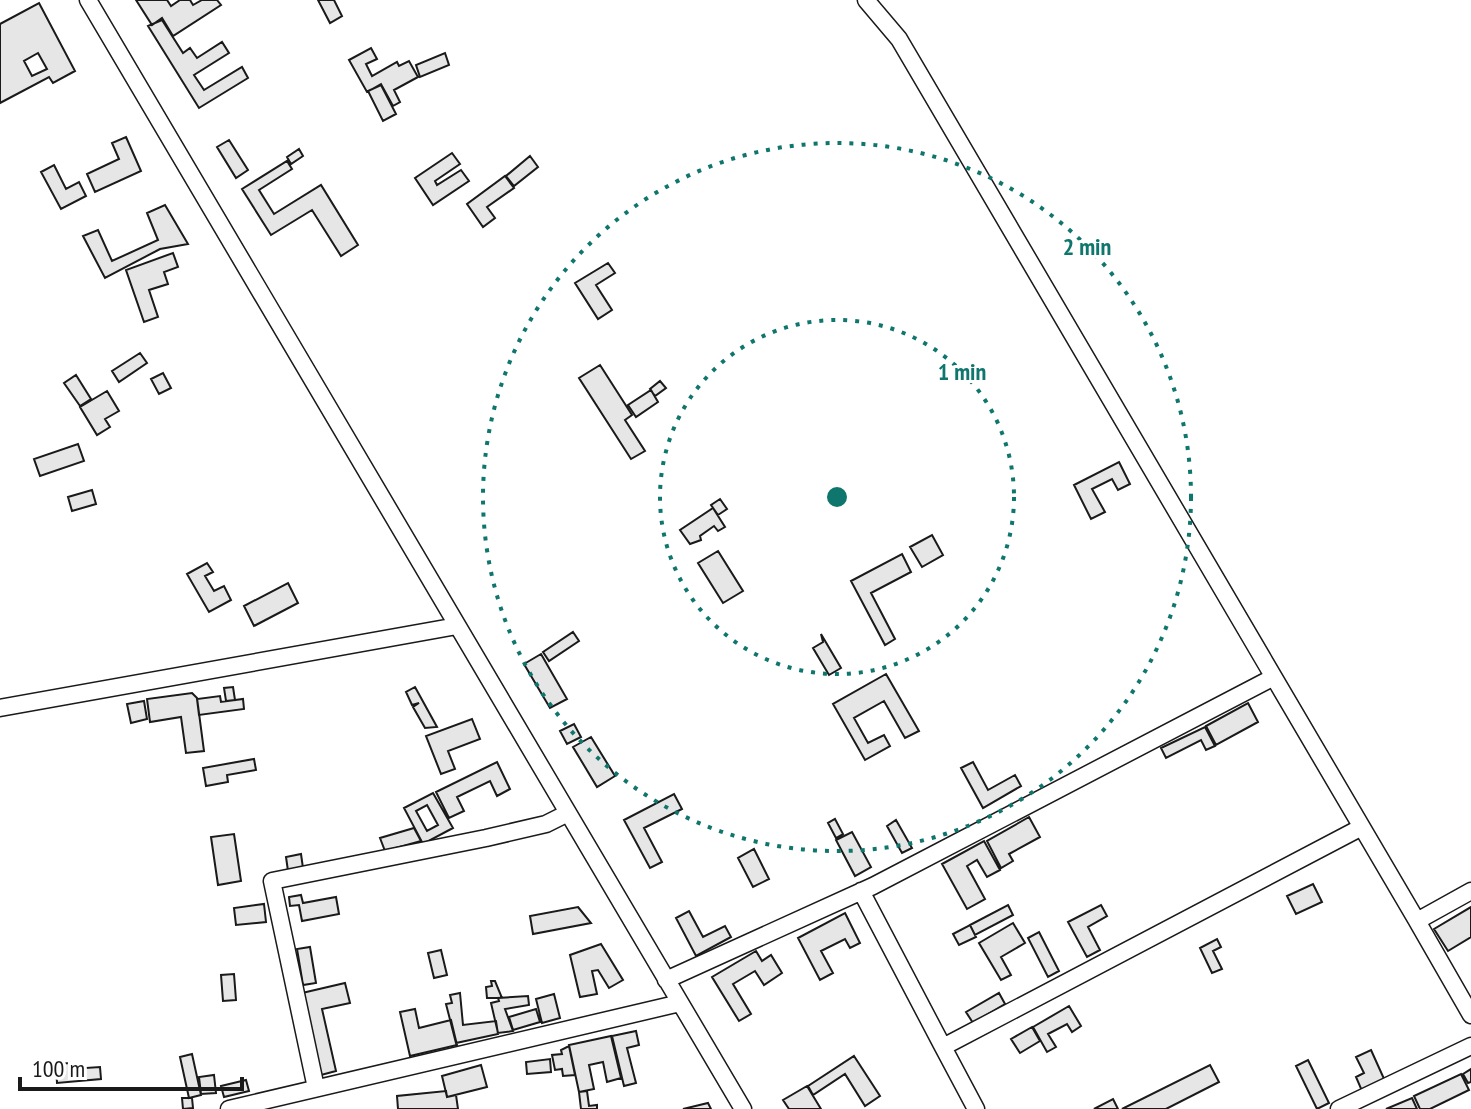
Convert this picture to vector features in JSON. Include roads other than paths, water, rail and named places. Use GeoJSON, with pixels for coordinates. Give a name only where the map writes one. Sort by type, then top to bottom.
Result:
{"type":"FeatureCollection","features":[{"type":"Feature","properties":{"kind":"street"},"geometry":{"type":"LineString","coordinates":[[88,0],[743,1109]]}},
{"type":"Feature","properties":{"kind":"street"},"geometry":{"type":"LineString","coordinates":[[866,0],[899,39],[1471,1015]]}},
{"type":"Feature","properties":{"kind":"street"},"geometry":{"type":"LineString","coordinates":[[0,708],[457,626]]}},
{"type":"Feature","properties":{"kind":"street"},"geometry":{"type":"LineString","coordinates":[[666,980],[861,891],[1272,678]]}},
{"type":"Feature","properties":{"kind":"street"},"geometry":{"type":"LineString","coordinates":[[316,1088],[272,881],[486,838],[546,824],[568,813]]}},
{"type":"Feature","properties":{"kind":"street"},"geometry":{"type":"LineString","coordinates":[[943,1047],[1360,828]]}},
{"type":"Feature","properties":{"kind":"street"},"geometry":{"type":"LineString","coordinates":[[861,891],[976,1109]]}},
{"type":"Feature","properties":{"kind":"street"},"geometry":{"type":"LineString","coordinates":[[1417,921],[1471,891]]}},
{"type":"Feature","properties":{"kind":"street"},"geometry":{"type":"LineString","coordinates":[[229,1109],[680,1003]]}},
{"type":"Feature","properties":{"kind":"street"},"geometry":{"type":"LineString","coordinates":[[1339,1109],[1471,1046]]}}]}
